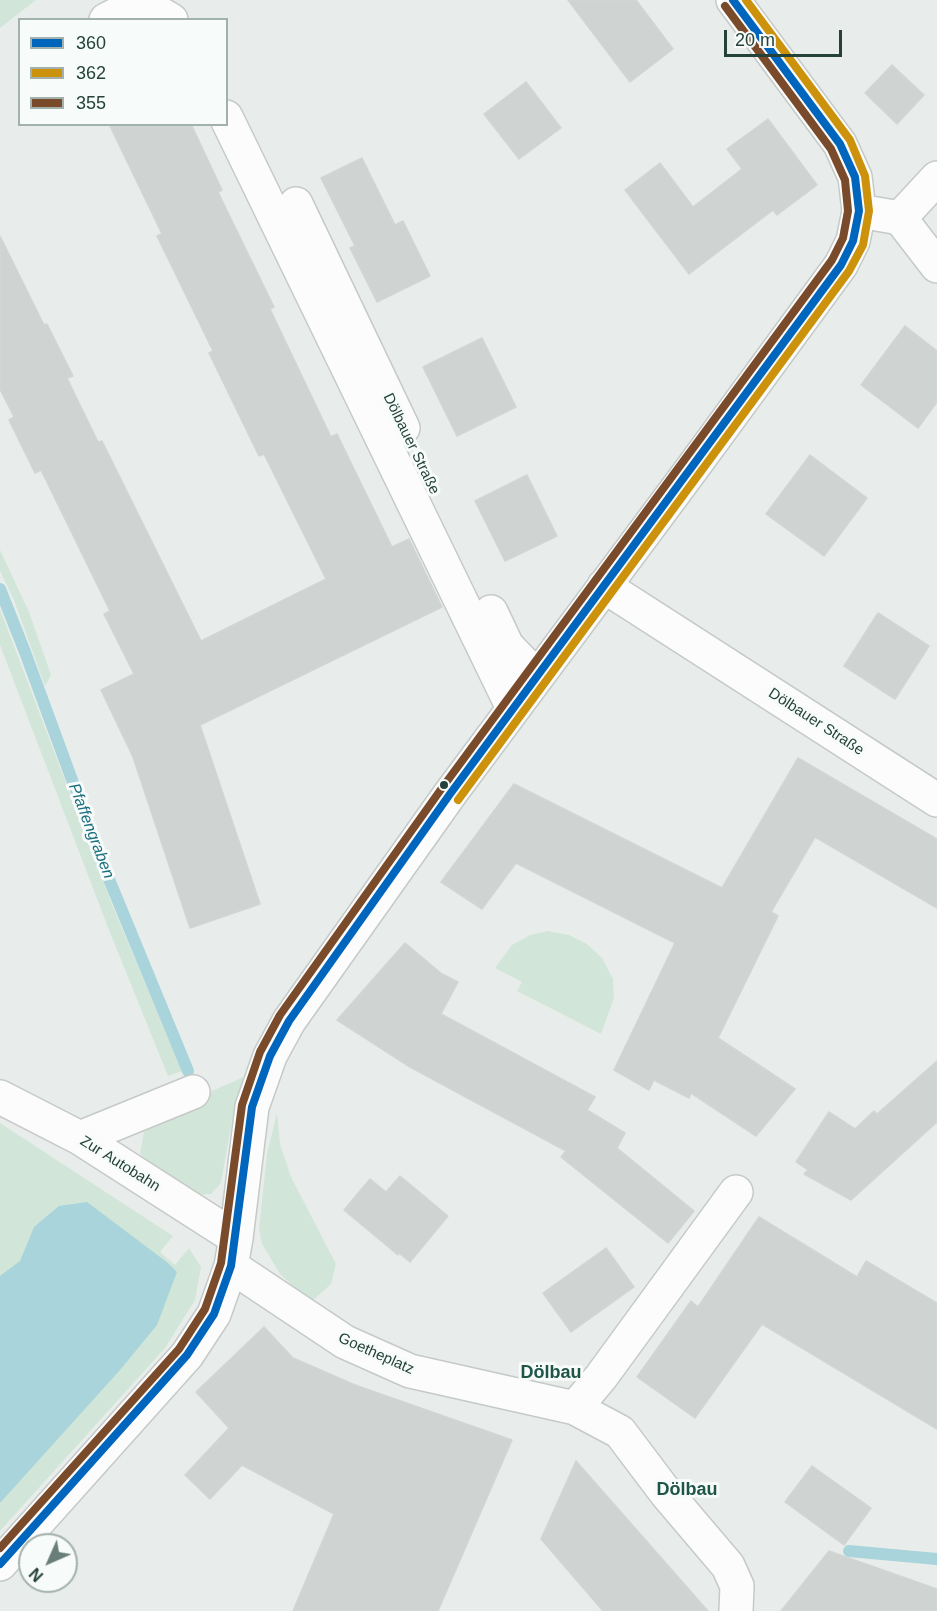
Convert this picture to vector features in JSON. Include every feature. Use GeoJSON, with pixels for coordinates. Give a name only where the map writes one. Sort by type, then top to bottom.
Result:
{"type":"FeatureCollection","features":[{"type":"Feature","properties":{"kind":"street"},"geometry":{"type":"LineString","coordinates":[[0,1564],[187,1355],[214,1314],[233,1252],[252,1107],[270,1056],[289,1021],[385,883],[536,676],[841,265],[853,241],[860,212],[855,177],[840,144],[733,0]]}},
{"type":"Feature","properties":{"kind":"street"},"geometry":{"type":"LineString","coordinates":[[110,18],[131,7],[152,9],[168,18]]}},
{"type":"Feature","properties":{"kind":"street"},"geometry":{"type":"LineString","coordinates":[[228,121],[513,708]]}},
{"type":"Feature","properties":{"kind":"street"},"geometry":{"type":"LineString","coordinates":[[900,218],[937,178]]}},
{"type":"Feature","properties":{"kind":"street","name":"Dölbauer Straße"},"geometry":{"type":"LineString","coordinates":[[296,204],[507,646],[536,676]]}},
{"type":"Feature","properties":{"kind":"street"},"geometry":{"type":"LineString","coordinates":[[860,212],[900,218],[937,266]]}},
{"type":"Feature","properties":{"kind":"street","name":"Dölbauer Straße"},"geometry":{"type":"LineString","coordinates":[[604,586],[937,800]]}},
{"type":"Feature","properties":{"kind":"street"},"geometry":{"type":"LineString","coordinates":[[80,1138],[193,1092]]}},
{"type":"Feature","properties":{"kind":"street","name":"Zur Autobahn"},"geometry":{"type":"LineString","coordinates":[[0,1097],[80,1138],[233,1252]]}},
{"type":"Feature","properties":{"kind":"street"},"geometry":{"type":"LineString","coordinates":[[575,1408],[601,1377],[736,1192]]}},
{"type":"Feature","properties":{"kind":"street","name":"Goetheplatz"},"geometry":{"type":"LineString","coordinates":[[233,1252],[345,1342],[410,1371],[575,1408],[620,1432],[666,1493],[728,1566],[737,1586],[736,1611]]}},
{"type":"Feature","properties":{"kind":"green space"},"geometry":{"type":"Polygon","coordinates":[[[0,0],[36,0],[0,28],[0,0]]]}},
{"type":"Feature","properties":{"kind":"green space"},"geometry":{"type":"Polygon","coordinates":[[[0,550],[29,612],[51,675],[45,686],[14,600],[0,571],[0,550]]]}},
{"type":"Feature","properties":{"kind":"green space"},"geometry":{"type":"Polygon","coordinates":[[[0,609],[113,907],[182,1071],[168,1076],[109,930],[0,645],[0,609]]]}},
{"type":"Feature","properties":{"kind":"green space"},"geometry":{"type":"Polygon","coordinates":[[[548,931],[569,935],[587,944],[602,958],[613,979],[614,998],[601,1034],[517,991],[522,982],[495,968],[512,945],[530,935],[548,931]]]}},
{"type":"Feature","properties":{"kind":"green space"},"geometry":{"type":"Polygon","coordinates":[[[244,1077],[232,1120],[221,1183],[211,1194],[195,1195],[151,1167],[140,1153],[144,1132],[200,1096],[244,1077]]]}},
{"type":"Feature","properties":{"kind":"green space"},"geometry":{"type":"Polygon","coordinates":[[[277,1113],[280,1144],[291,1177],[336,1264],[331,1284],[311,1302],[280,1274],[262,1244],[259,1229],[267,1154],[277,1113]]]}},
{"type":"Feature","properties":{"kind":"green space"},"geometry":{"type":"Polygon","coordinates":[[[0,1123],[173,1236],[160,1252],[175,1265],[189,1248],[201,1267],[195,1300],[165,1348],[0,1531],[0,1123]]]}},
{"type":"Feature","properties":{"kind":"water"},"geometry":{"type":"Polygon","coordinates":[[[87,1202],[177,1272],[157,1325],[120,1370],[0,1503],[0,1276],[20,1261],[34,1227],[59,1206],[87,1202]]]}},
{"type":"Feature","properties":{"kind":"building"},"geometry":{"type":"Polygon","coordinates":[[[568,0],[636,0],[673,49],[630,82],[568,0]]]}},
{"type":"Feature","properties":{"kind":"building"},"geometry":{"type":"Polygon","coordinates":[[[892,65],[924,95],[897,124],[865,93],[892,65]]]}},
{"type":"Feature","properties":{"kind":"building"},"geometry":{"type":"Polygon","coordinates":[[[526,82],[561,128],[519,159],[484,114],[526,82]]]}},
{"type":"Feature","properties":{"kind":"building"},"geometry":{"type":"Polygon","coordinates":[[[768,119],[817,185],[777,215],[773,210],[689,274],[625,190],[660,163],[693,207],[742,169],[727,149],[768,119]]]}},
{"type":"Feature","properties":{"kind":"building"},"geometry":{"type":"Polygon","coordinates":[[[110,126],[192,126],[222,190],[218,192],[274,307],[270,309],[331,437],[337,434],[392,547],[409,539],[442,607],[200,725],[260,904],[190,928],[133,757],[101,690],[134,674],[104,614],[110,611],[41,470],[35,473],[9,420],[14,417],[0,389],[0,236],[44,325],[47,324],[73,376],[67,378],[98,442],[102,441],[201,641],[326,579],[264,454],[259,456],[209,353],[213,351],[157,236],[162,234],[110,126]]]}},
{"type":"Feature","properties":{"kind":"building"},"geometry":{"type":"Polygon","coordinates":[[[362,158],[395,225],[403,221],[430,276],[377,302],[350,248],[355,246],[321,178],[362,158]]]}},
{"type":"Feature","properties":{"kind":"building"},"geometry":{"type":"Polygon","coordinates":[[[905,326],[937,351],[937,402],[918,428],[861,385],[905,326]]]}},
{"type":"Feature","properties":{"kind":"building"},"geometry":{"type":"Polygon","coordinates":[[[482,338],[516,407],[457,436],[423,367],[482,338]]]}},
{"type":"Feature","properties":{"kind":"building"},"geometry":{"type":"Polygon","coordinates":[[[810,455],[867,498],[824,556],[766,514],[810,455]]]}},
{"type":"Feature","properties":{"kind":"building"},"geometry":{"type":"Polygon","coordinates":[[[527,475],[557,536],[505,561],[475,501],[527,475]]]}},
{"type":"Feature","properties":{"kind":"building"},"geometry":{"type":"Polygon","coordinates":[[[878,613],[929,646],[895,699],[844,666],[878,613]]]}},
{"type":"Feature","properties":{"kind":"building"},"geometry":{"type":"Polygon","coordinates":[[[798,758],[937,839],[937,908],[815,837],[771,912],[778,916],[718,1038],[795,1089],[756,1136],[691,1093],[689,1098],[654,1080],[649,1090],[614,1070],[675,943],[516,863],[482,909],[441,882],[514,784],[722,888],[798,758]]]}},
{"type":"Feature","properties":{"kind":"building"},"geometry":{"type":"Polygon","coordinates":[[[405,943],[442,974],[458,982],[441,1014],[595,1097],[587,1110],[625,1133],[617,1148],[694,1211],[668,1243],[561,1157],[566,1151],[410,1067],[337,1020],[405,943]]]}},
{"type":"Feature","properties":{"kind":"building"},"geometry":{"type":"Polygon","coordinates":[[[937,1061],[937,1122],[851,1200],[804,1174],[808,1170],[796,1162],[829,1112],[855,1129],[874,1111],[877,1114],[937,1061]]]}},
{"type":"Feature","properties":{"kind":"building"},"geometry":{"type":"Polygon","coordinates":[[[400,1176],[448,1216],[410,1262],[399,1253],[398,1255],[344,1210],[370,1179],[386,1192],[400,1176]]]}},
{"type":"Feature","properties":{"kind":"building"},"geometry":{"type":"Polygon","coordinates":[[[759,1217],[857,1277],[866,1261],[937,1303],[937,1429],[762,1324],[695,1418],[637,1377],[691,1301],[698,1307],[759,1217]]]}},
{"type":"Feature","properties":{"kind":"building"},"geometry":{"type":"Polygon","coordinates":[[[606,1248],[634,1287],[571,1332],[543,1293],[606,1248]]]}},
{"type":"Feature","properties":{"kind":"building"},"geometry":{"type":"Polygon","coordinates":[[[264,1327],[293,1358],[355,1385],[512,1440],[438,1611],[293,1611],[334,1514],[242,1465],[210,1499],[185,1475],[229,1428],[196,1392],[264,1327]]]}},
{"type":"Feature","properties":{"kind":"building"},"geometry":{"type":"Polygon","coordinates":[[[576,1461],[708,1611],[603,1611],[541,1539],[576,1461]]]}},
{"type":"Feature","properties":{"kind":"building"},"geometry":{"type":"Polygon","coordinates":[[[812,1466],[871,1508],[844,1545],[785,1502],[812,1466]]]}},
{"type":"Feature","properties":{"kind":"building"},"geometry":{"type":"Polygon","coordinates":[[[829,1551],[937,1589],[937,1611],[781,1611],[829,1551]]]}},
{"type":"Feature","properties":{"kind":"waterway","name":"Pfaffengraben"},"geometry":{"type":"LineString","coordinates":[[0,589],[104,867],[188,1071]]}},
{"type":"Feature","properties":{"kind":"waterway","name":"Pfaffengraben"},"geometry":{"type":"LineString","coordinates":[[849,1551],[937,1559]]}},
{"type":"Feature","properties":{"kind":"transit line","name":"360"},"geometry":{"type":"LineString","coordinates":[[0,1564],[187,1355],[214,1314],[231,1266],[252,1107],[270,1056],[289,1021],[450,794],[841,265],[853,241],[859,211],[855,177],[840,144],[733,0]]}},
{"type":"Feature","properties":{"kind":"transit line","name":"362"},"geometry":{"type":"LineString","coordinates":[[458,800],[849,271],[863,245],[869,211],[865,176],[850,140],[746,0]]}},
{"type":"Feature","properties":{"kind":"transit line","name":"355"},"geometry":{"type":"LineString","coordinates":[[0,1548],[179,1349],[205,1309],[221,1263],[242,1105],[260,1052],[280,1015],[442,788],[832,260],[843,238],[848,211],[845,180],[831,149],[725,6]]}},
{"type":"Feature","properties":{"kind":"district","name":"Dölbau"},"geometry":{"type":"Point","coordinates":[551,1373]}},
{"type":"Feature","properties":{"kind":"district","name":"Dölbau"},"geometry":{"type":"Point","coordinates":[687,1490]}}]}
